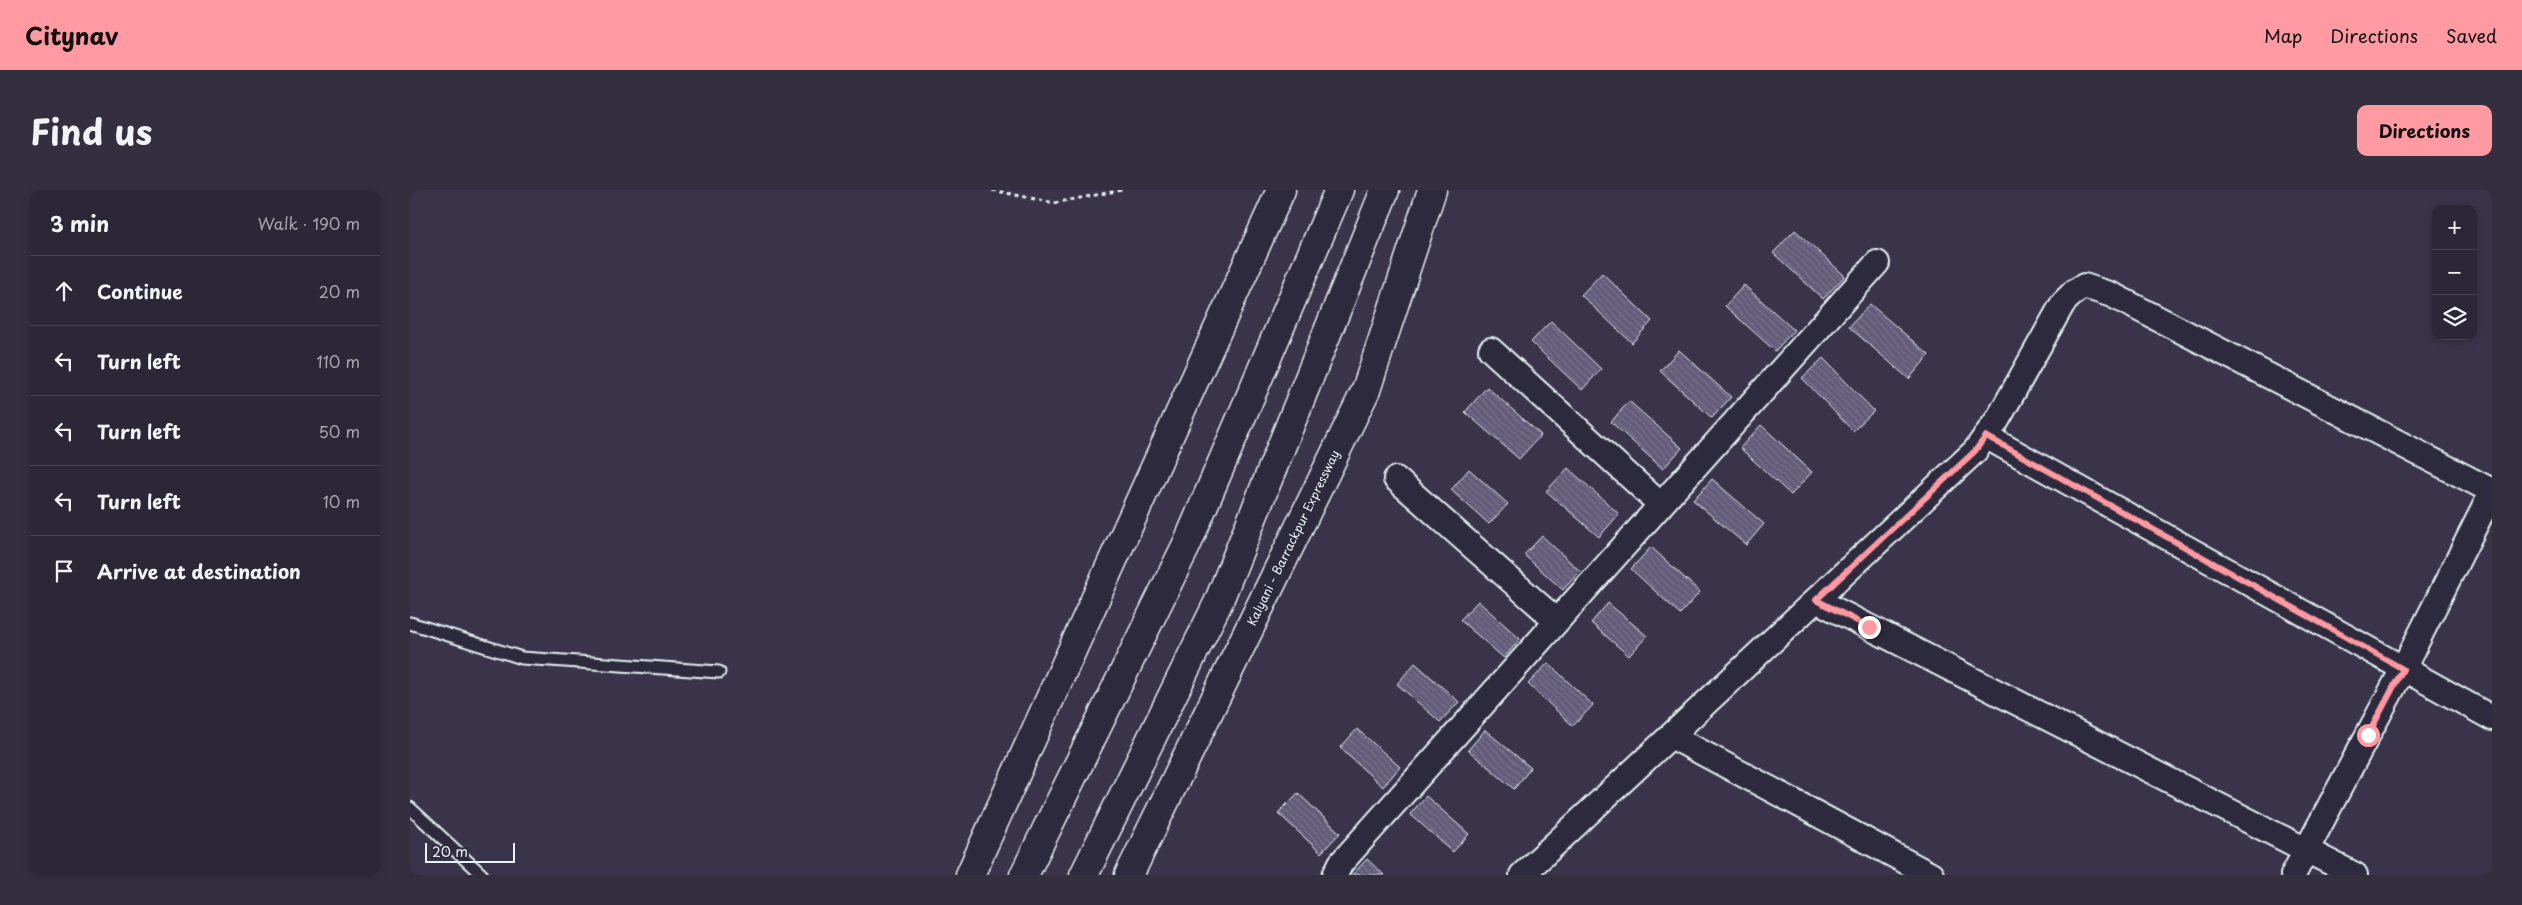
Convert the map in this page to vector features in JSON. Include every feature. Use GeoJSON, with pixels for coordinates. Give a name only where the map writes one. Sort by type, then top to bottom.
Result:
{"type":"FeatureCollection","features":[{"type":"Feature","properties":{"kind":"highway"},"geometry":{"type":"LineString","coordinates":[[970,875],[1282,190]]}},
{"type":"Feature","properties":{"kind":"highway"},"geometry":{"type":"LineString","coordinates":[[1024,875],[1187,544],[1339,190]]}},
{"type":"Feature","properties":{"kind":"highway"},"geometry":{"type":"LineString","coordinates":[[1084,875],[1218,604],[1385,190]]}},
{"type":"Feature","properties":{"kind":"highway","name":"Kalyani - Barrackpur Expressway"},"geometry":{"type":"LineString","coordinates":[[1129,875],[1366,390],[1432,190]]}},
{"type":"Feature","properties":{"kind":"street"},"geometry":{"type":"LineString","coordinates":[[1335,875],[1341,863],[1877,263]]}},
{"type":"Feature","properties":{"kind":"street"},"geometry":{"type":"LineString","coordinates":[[1522,875],[1975,451],[1986,436],[2063,303],[2074,292],[2084,286],[2112,295],[2492,492],[2403,669],[2293,875]]}},
{"type":"Feature","properties":{"kind":"street"},"geometry":{"type":"LineString","coordinates":[[1491,350],[1661,505]]}},
{"type":"Feature","properties":{"kind":"street"},"geometry":{"type":"LineString","coordinates":[[1986,436],[2492,718]]}},
{"type":"Feature","properties":{"kind":"street"},"geometry":{"type":"LineString","coordinates":[[1396,479],[1558,621]]}},
{"type":"Feature","properties":{"kind":"street"},"geometry":{"type":"LineString","coordinates":[[1816,600],[2308,849],[2355,875]]}},
{"type":"Feature","properties":{"kind":"street"},"geometry":{"type":"LineString","coordinates":[[1671,736],[1931,875]]}},
{"type":"Feature","properties":{"kind":"lane"},"geometry":{"type":"LineString","coordinates":[[410,623],[522,658],[719,672]]}},
{"type":"Feature","properties":{"kind":"lane"},"geometry":{"type":"LineString","coordinates":[[410,808],[482,875]]}},
{"type":"Feature","properties":{"kind":"path"},"geometry":{"type":"LineString","coordinates":[[992,190],[1054,203],[1122,190]]}},
{"type":"Feature","properties":{"kind":"building"},"geometry":{"type":"Polygon","coordinates":[[[1795,230],[1845,276],[1823,299],[1773,253],[1795,230]]]}},
{"type":"Feature","properties":{"kind":"building"},"geometry":{"type":"Polygon","coordinates":[[[1602,273],[1652,321],[1632,343],[1581,295],[1602,273]]]}},
{"type":"Feature","properties":{"kind":"building"},"geometry":{"type":"Polygon","coordinates":[[[1744,285],[1794,330],[1775,351],[1725,306],[1744,285]]]}},
{"type":"Feature","properties":{"kind":"building"},"geometry":{"type":"Polygon","coordinates":[[[1870,304],[1929,355],[1909,379],[1849,327],[1870,304]]]}},
{"type":"Feature","properties":{"kind":"building"},"geometry":{"type":"Polygon","coordinates":[[[1551,321],[1601,369],[1582,390],[1531,342],[1551,321]]]}},
{"type":"Feature","properties":{"kind":"building"},"geometry":{"type":"Polygon","coordinates":[[[1679,350],[1731,397],[1712,418],[1660,371],[1679,350]]]}},
{"type":"Feature","properties":{"kind":"building"},"geometry":{"type":"Polygon","coordinates":[[[1823,358],[1874,411],[1853,431],[1802,378],[1823,358]]]}},
{"type":"Feature","properties":{"kind":"building"},"geometry":{"type":"Polygon","coordinates":[[[1487,387],[1541,435],[1519,459],[1465,412],[1487,387]]]}},
{"type":"Feature","properties":{"kind":"building"},"geometry":{"type":"Polygon","coordinates":[[[1629,401],[1682,448],[1663,469],[1611,422],[1629,401]]]}},
{"type":"Feature","properties":{"kind":"building"},"geometry":{"type":"Polygon","coordinates":[[[1761,425],[1812,472],[1791,495],[1740,448],[1761,425]]]}},
{"type":"Feature","properties":{"kind":"building"},"geometry":{"type":"Polygon","coordinates":[[[1568,468],[1619,514],[1599,537],[1546,491],[1568,468]]]}},
{"type":"Feature","properties":{"kind":"building"},"geometry":{"type":"Polygon","coordinates":[[[1469,469],[1508,504],[1489,524],[1451,490],[1469,469]]]}},
{"type":"Feature","properties":{"kind":"building"},"geometry":{"type":"Polygon","coordinates":[[[1712,479],[1764,524],[1746,545],[1693,500],[1712,479]]]}},
{"type":"Feature","properties":{"kind":"building"},"geometry":{"type":"Polygon","coordinates":[[[1542,536],[1580,571],[1563,590],[1524,555],[1542,536]]]}},
{"type":"Feature","properties":{"kind":"building"},"geometry":{"type":"Polygon","coordinates":[[[1651,547],[1700,592],[1680,614],[1631,569],[1651,547]]]}},
{"type":"Feature","properties":{"kind":"building"},"geometry":{"type":"Polygon","coordinates":[[[1478,601],[1520,639],[1504,658],[1460,620],[1478,601]]]}},
{"type":"Feature","properties":{"kind":"building"},"geometry":{"type":"Polygon","coordinates":[[[1608,603],[1647,636],[1629,656],[1591,623],[1608,603]]]}},
{"type":"Feature","properties":{"kind":"building"},"geometry":{"type":"Polygon","coordinates":[[[1415,663],[1459,702],[1440,722],[1397,684],[1415,663]]]}},
{"type":"Feature","properties":{"kind":"building"},"geometry":{"type":"Polygon","coordinates":[[[1548,663],[1593,705],[1573,726],[1528,684],[1548,663]]]}},
{"type":"Feature","properties":{"kind":"building"},"geometry":{"type":"Polygon","coordinates":[[[1357,729],[1400,767],[1383,787],[1340,748],[1357,729]]]}},
{"type":"Feature","properties":{"kind":"building"},"geometry":{"type":"Polygon","coordinates":[[[1485,730],[1531,768],[1514,789],[1468,750],[1485,730]]]}},
{"type":"Feature","properties":{"kind":"building"},"geometry":{"type":"Polygon","coordinates":[[[1298,793],[1340,833],[1321,853],[1278,813],[1298,793]]]}},
{"type":"Feature","properties":{"kind":"building"},"geometry":{"type":"Polygon","coordinates":[[[1426,796],[1469,834],[1453,852],[1410,814],[1426,796]]]}},
{"type":"Feature","properties":{"kind":"building"},"geometry":{"type":"Polygon","coordinates":[[[1367,859],[1384,875],[1352,875],[1367,859]]]}},
{"type":"Feature","properties":{"kind":"route"},"geometry":{"type":"LineString","coordinates":[[1869,627],[1816,600],[1975,451],[1986,436],[2403,669],[2368,735]]}}]}
